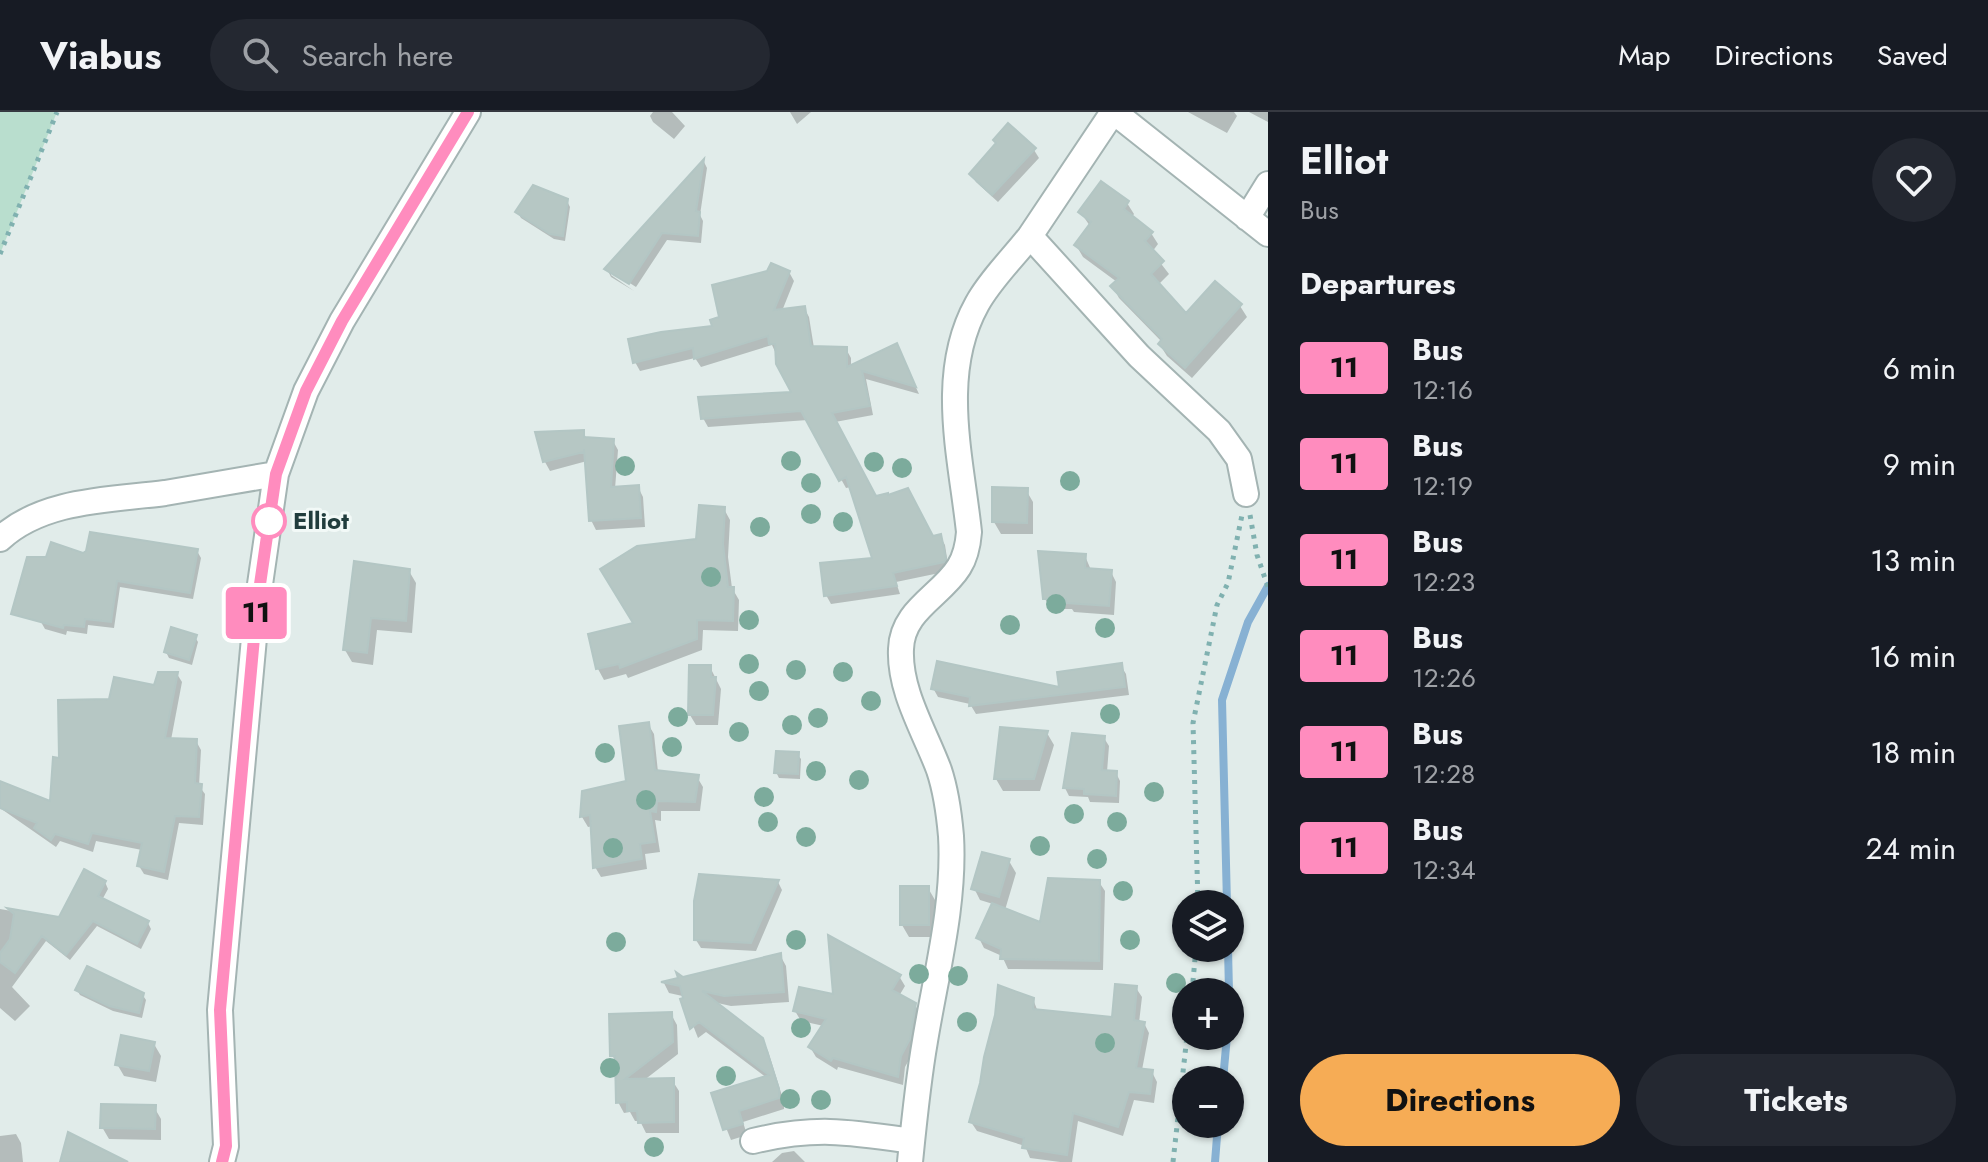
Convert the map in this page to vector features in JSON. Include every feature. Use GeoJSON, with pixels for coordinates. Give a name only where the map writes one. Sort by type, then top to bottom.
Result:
{"type":"FeatureCollection","features":[{"type":"Feature","properties":{"kind":"street"},"geometry":{"type":"LineString","coordinates":[[222,1162],[226,1146],[220,1010],[257,605],[276,474],[306,391],[342,321],[468,112]]}},
{"type":"Feature","properties":{"kind":"street"},"geometry":{"type":"LineString","coordinates":[[753,1141],[783,1134],[828,1130],[911,1152],[949,892],[951,839],[948,802],[940,773],[907,691],[900,652],[902,635],[910,619],[950,579],[967,550],[969,532],[955,408],[958,354],[967,324],[979,300],[1030,236],[1113,112],[1268,234]]}},
{"type":"Feature","properties":{"kind":"street"},"geometry":{"type":"LineString","coordinates":[[1247,218],[1268,184]]}},
{"type":"Feature","properties":{"kind":"street"},"geometry":{"type":"LineString","coordinates":[[1030,236],[1139,356],[1219,431],[1239,459],[1246,494]]}},
{"type":"Feature","properties":{"kind":"street"},"geometry":{"type":"LineString","coordinates":[[0,539],[30,519],[62,508],[276,474]]}},
{"type":"Feature","properties":{"kind":"path"},"geometry":{"type":"LineString","coordinates":[[0,254],[57,112]]}},
{"type":"Feature","properties":{"kind":"path"},"geometry":{"type":"LineString","coordinates":[[1246,494],[1257,555],[1268,587]]}},
{"type":"Feature","properties":{"kind":"path"},"geometry":{"type":"LineString","coordinates":[[1198,890],[1193,723],[1217,605],[1228,583],[1246,494]]}},
{"type":"Feature","properties":{"kind":"path"},"geometry":{"type":"LineString","coordinates":[[1173,1162],[1185,1050]]}},
{"type":"Feature","properties":{"kind":"green space"},"geometry":{"type":"Polygon","coordinates":[[[0,112],[57,112],[0,254],[0,112]]]}},
{"type":"Feature","properties":{"kind":"building"},"geometry":{"type":"Polygon","coordinates":[[[1008,123],[1036,148],[992,195],[969,174],[996,143],[993,140],[1008,123]]]}},
{"type":"Feature","properties":{"kind":"building"},"geometry":{"type":"Polygon","coordinates":[[[704,159],[696,211],[700,212],[698,236],[662,233],[629,284],[604,269],[704,159]]]}},
{"type":"Feature","properties":{"kind":"building"},"geometry":{"type":"Polygon","coordinates":[[[1101,181],[1129,201],[1124,209],[1153,232],[1145,241],[1164,261],[1151,274],[1186,313],[1215,281],[1242,304],[1185,368],[1158,344],[1162,339],[1110,286],[1119,278],[1074,245],[1091,222],[1078,212],[1101,181]]]}},
{"type":"Feature","properties":{"kind":"building"},"geometry":{"type":"Polygon","coordinates":[[[533,185],[568,199],[563,236],[550,234],[515,212],[533,185]]]}},
{"type":"Feature","properties":{"kind":"building"},"geometry":{"type":"Polygon","coordinates":[[[771,263],[790,271],[774,310],[805,306],[811,346],[847,347],[847,367],[897,343],[916,387],[862,371],[870,406],[832,413],[876,496],[908,488],[933,536],[941,534],[944,562],[893,573],[897,586],[824,596],[820,563],[872,558],[846,477],[839,481],[801,411],[701,419],[698,397],[791,392],[776,364],[775,344],[769,344],[768,336],[694,359],[693,348],[633,363],[628,339],[712,326],[710,320],[719,317],[712,285],[767,271],[771,263]]]}},
{"type":"Feature","properties":{"kind":"building"},"geometry":{"type":"Polygon","coordinates":[[[584,430],[584,437],[614,439],[611,487],[639,485],[641,518],[589,521],[584,449],[584,452],[543,462],[535,432],[584,430]]]}},
{"type":"Feature","properties":{"kind":"building"},"geometry":{"type":"Polygon","coordinates":[[[992,487],[1028,488],[1027,523],[992,522],[992,487]]]}},
{"type":"Feature","properties":{"kind":"building"},"geometry":{"type":"Polygon","coordinates":[[[699,505],[725,507],[723,544],[728,587],[734,587],[733,621],[697,620],[697,639],[620,668],[619,664],[596,669],[588,634],[633,623],[600,569],[637,546],[696,539],[699,505]]]}},
{"type":"Feature","properties":{"kind":"building"},"geometry":{"type":"Polygon","coordinates":[[[90,532],[198,549],[190,593],[117,581],[111,622],[85,619],[84,627],[64,625],[63,628],[11,614],[27,557],[46,557],[51,542],[83,553],[90,532]]]}},
{"type":"Feature","properties":{"kind":"building"},"geometry":{"type":"Polygon","coordinates":[[[1038,551],[1086,554],[1085,568],[1112,570],[1109,606],[1066,603],[1066,599],[1043,599],[1038,551]]]}},
{"type":"Feature","properties":{"kind":"building"},"geometry":{"type":"Polygon","coordinates":[[[354,561],[410,569],[406,621],[371,618],[367,653],[343,650],[354,561]]]}},
{"type":"Feature","properties":{"kind":"building"},"geometry":{"type":"Polygon","coordinates":[[[171,627],[197,635],[189,660],[164,652],[171,627]]]}},
{"type":"Feature","properties":{"kind":"building"},"geometry":{"type":"Polygon","coordinates":[[[937,661],[1059,687],[1057,672],[1122,663],[1125,687],[969,706],[970,697],[931,689],[937,661]]]}},
{"type":"Feature","properties":{"kind":"building"},"geometry":{"type":"Polygon","coordinates":[[[689,665],[711,665],[711,677],[716,677],[713,715],[688,715],[689,665]]]}},
{"type":"Feature","properties":{"kind":"building"},"geometry":{"type":"Polygon","coordinates":[[[158,672],[178,672],[165,738],[197,739],[195,783],[202,784],[199,817],[175,816],[164,872],[137,866],[142,843],[92,833],[88,844],[55,834],[51,840],[34,828],[37,823],[0,808],[0,781],[50,801],[53,757],[59,758],[58,700],[109,699],[114,677],[154,685],[158,672]]]}},
{"type":"Feature","properties":{"kind":"building"},"geometry":{"type":"Polygon","coordinates":[[[649,722],[655,770],[699,775],[695,802],[657,801],[656,812],[650,811],[655,842],[640,844],[642,859],[593,868],[590,815],[580,817],[582,791],[626,781],[619,726],[649,722]]]}},
{"type":"Feature","properties":{"kind":"building"},"geometry":{"type":"Polygon","coordinates":[[[1000,727],[1048,731],[1034,779],[994,779],[1000,727]]]}},
{"type":"Feature","properties":{"kind":"building"},"geometry":{"type":"Polygon","coordinates":[[[1072,733],[1105,736],[1102,770],[1117,771],[1116,796],[1084,794],[1084,789],[1063,788],[1072,733]]]}},
{"type":"Feature","properties":{"kind":"building"},"geometry":{"type":"Polygon","coordinates":[[[776,751],[799,752],[798,774],[774,773],[776,751]]]}},
{"type":"Feature","properties":{"kind":"building"},"geometry":{"type":"Polygon","coordinates":[[[982,852],[1010,859],[999,897],[971,889],[982,852]]]}},
{"type":"Feature","properties":{"kind":"building"},"geometry":{"type":"Polygon","coordinates":[[[84,869],[106,881],[98,896],[149,921],[137,944],[93,921],[66,955],[42,936],[15,973],[0,962],[0,953],[10,939],[14,914],[7,908],[59,917],[84,869]]]}},
{"type":"Feature","properties":{"kind":"building"},"geometry":{"type":"Polygon","coordinates":[[[699,874],[779,880],[751,943],[694,940],[694,901],[699,874]]]}},
{"type":"Feature","properties":{"kind":"building"},"geometry":{"type":"Polygon","coordinates":[[[1048,878],[1100,880],[1099,961],[1000,959],[1001,949],[976,938],[992,903],[1040,922],[1048,878]]]}},
{"type":"Feature","properties":{"kind":"building"},"geometry":{"type":"Polygon","coordinates":[[[900,886],[929,886],[929,925],[900,925],[900,886]]]}},
{"type":"Feature","properties":{"kind":"building"},"geometry":{"type":"Polygon","coordinates":[[[828,935],[901,975],[892,990],[916,1003],[910,1039],[901,1056],[898,1077],[833,1058],[831,1061],[808,1047],[826,1019],[793,1011],[799,987],[833,994],[828,935]]]}},
{"type":"Feature","properties":{"kind":"building"},"geometry":{"type":"Polygon","coordinates":[[[781,953],[784,992],[724,996],[702,991],[763,1038],[779,1089],[779,1098],[739,1111],[743,1124],[723,1130],[711,1093],[769,1075],[699,1022],[690,1029],[680,999],[683,998],[680,986],[661,982],[678,978],[676,972],[683,977],[781,953]]]}},
{"type":"Feature","properties":{"kind":"building"},"geometry":{"type":"Polygon","coordinates":[[[87,966],[144,993],[139,1013],[109,1006],[75,990],[87,966]]]}},
{"type":"Feature","properties":{"kind":"building"},"geometry":{"type":"Polygon","coordinates":[[[1115,984],[1137,986],[1134,1020],[1145,1022],[1136,1068],[1153,1070],[1150,1094],[1129,1092],[1118,1127],[1073,1113],[1067,1155],[1022,1148],[1024,1138],[969,1122],[995,1015],[998,985],[1034,998],[1033,1009],[1112,1017],[1115,984]]]}},
{"type":"Feature","properties":{"kind":"building"},"geometry":{"type":"Polygon","coordinates":[[[672,1012],[673,1042],[625,1079],[674,1078],[674,1122],[638,1123],[637,1111],[627,1111],[627,1102],[616,1103],[615,1056],[610,1056],[609,1014],[672,1012]]]}},
{"type":"Feature","properties":{"kind":"building"},"geometry":{"type":"Polygon","coordinates":[[[121,1035],[155,1042],[149,1071],[115,1065],[121,1035]]]}},
{"type":"Feature","properties":{"kind":"building"},"geometry":{"type":"Polygon","coordinates":[[[101,1104],[156,1105],[155,1129],[100,1128],[101,1104]]]}},
{"type":"Feature","properties":{"kind":"building"},"geometry":{"type":"Polygon","coordinates":[[[68,1132],[128,1162],[60,1162],[68,1132]]]}},
{"type":"Feature","properties":{"kind":"waterway"},"geometry":{"type":"LineString","coordinates":[[1227,890],[1222,700],[1248,622],[1268,586]]}},
{"type":"Feature","properties":{"kind":"waterway"},"geometry":{"type":"LineString","coordinates":[[1228,962],[1229,978]]}},
{"type":"Feature","properties":{"kind":"waterway"},"geometry":{"type":"LineString","coordinates":[[1224,1066],[1226,1050]]}},
{"type":"Feature","properties":{"kind":"waterway"},"geometry":{"type":"LineString","coordinates":[[1215,1162],[1217,1138]]}},
{"type":"Feature","properties":{"kind":"bus line","name":"11"},"geometry":{"type":"LineString","coordinates":[[222,1162],[226,1146],[220,1010],[257,605],[276,474],[306,391],[342,321],[468,112]]}},
{"type":"Feature","properties":{"kind":"place","name":"Elliot"},"geometry":{"type":"Point","coordinates":[269,521]}}]}
